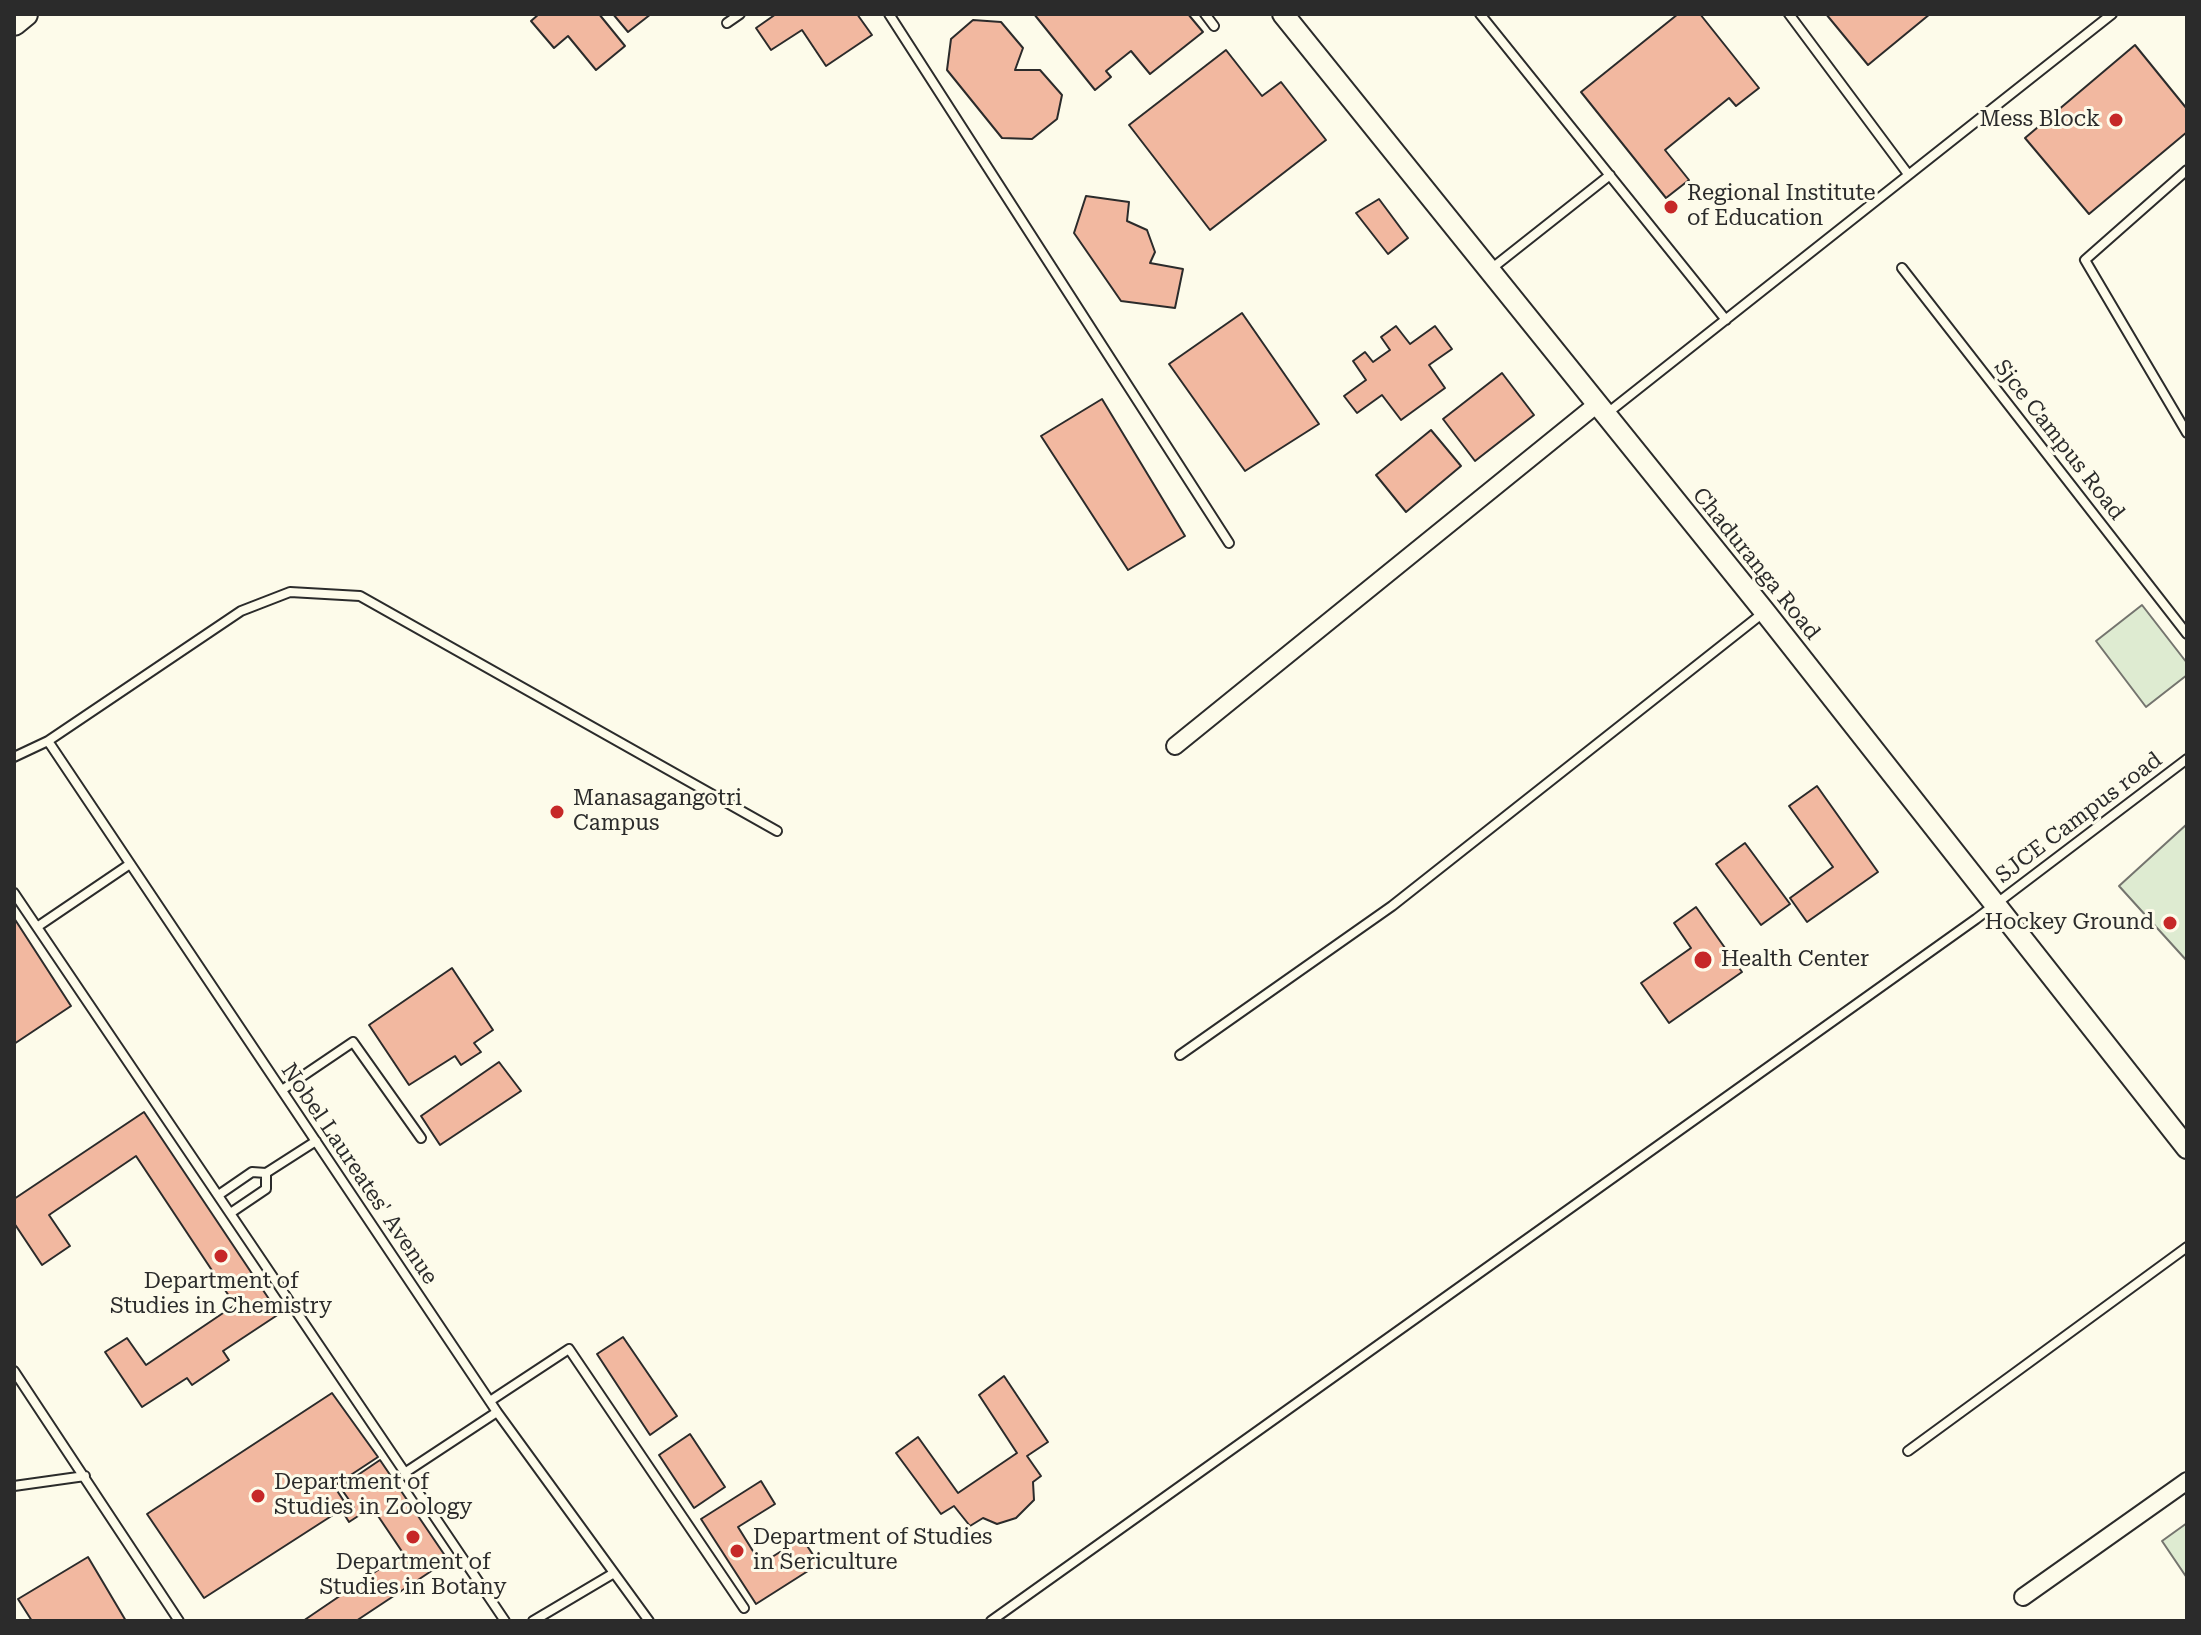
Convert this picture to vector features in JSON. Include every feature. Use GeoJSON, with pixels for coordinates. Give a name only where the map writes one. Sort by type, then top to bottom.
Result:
{"type":"FeatureCollection","features":[{"type":"Feature","properties":{"kind":"main road"},"geometry":{"type":"LineString","coordinates":[[14,23],[25,14]]}},
{"type":"Feature","properties":{"kind":"street","name":"Chaduranga Road"},"geometry":{"type":"LineString","coordinates":[[1283,14],[1765,612],[2187,1148]]}},
{"type":"Feature","properties":{"kind":"street"},"geometry":{"type":"LineString","coordinates":[[1175,746],[1600,411]]}},
{"type":"Feature","properties":{"kind":"street"},"geometry":{"type":"LineString","coordinates":[[2023,1597],[2187,1481]]}},
{"type":"Feature","properties":{"kind":"lane"},"geometry":{"type":"LineString","coordinates":[[727,23],[740,14]]}},
{"type":"Feature","properties":{"kind":"lane"},"geometry":{"type":"LineString","coordinates":[[889,14],[1229,543]]}},
{"type":"Feature","properties":{"kind":"lane"},"geometry":{"type":"LineString","coordinates":[[1205,14],[1214,26]]}},
{"type":"Feature","properties":{"kind":"lane"},"geometry":{"type":"LineString","coordinates":[[1480,14],[1726,320]]}},
{"type":"Feature","properties":{"kind":"lane"},"geometry":{"type":"LineString","coordinates":[[1789,14],[1908,174]]}},
{"type":"Feature","properties":{"kind":"lane"},"geometry":{"type":"LineString","coordinates":[[1600,411],[1726,320],[2112,14]]}},
{"type":"Feature","properties":{"kind":"lane"},"geometry":{"type":"LineString","coordinates":[[2187,170],[2085,260],[2187,433]]}},
{"type":"Feature","properties":{"kind":"lane"},"geometry":{"type":"LineString","coordinates":[[1489,270],[1610,175]]}},
{"type":"Feature","properties":{"kind":"lane","name":"Sjce Campus Road"},"geometry":{"type":"LineString","coordinates":[[1902,268],[2187,634]]}},
{"type":"Feature","properties":{"kind":"lane"},"geometry":{"type":"LineString","coordinates":[[14,757],[48,741],[241,611],[290,592],[360,596],[777,831]]}},
{"type":"Feature","properties":{"kind":"lane"},"geometry":{"type":"LineString","coordinates":[[1180,1055],[1392,906],[1765,612]]}},
{"type":"Feature","properties":{"kind":"lane","name":"Nobel Laureates' Avenue"},"geometry":{"type":"LineString","coordinates":[[48,741],[497,1412],[649,1621]]}},
{"type":"Feature","properties":{"kind":"lane","name":"SJCE Campus road"},"geometry":{"type":"LineString","coordinates":[[991,1621],[1994,906],[2187,759]]}},
{"type":"Feature","properties":{"kind":"lane"},"geometry":{"type":"LineString","coordinates":[[37,927],[130,864]]}},
{"type":"Feature","properties":{"kind":"lane"},"geometry":{"type":"LineString","coordinates":[[14,893],[220,1194],[505,1621]]}},
{"type":"Feature","properties":{"kind":"lane"},"geometry":{"type":"LineString","coordinates":[[282,1090],[353,1042],[421,1138]]}},
{"type":"Feature","properties":{"kind":"lane"},"geometry":{"type":"LineString","coordinates":[[220,1194],[252,1172],[266,1173],[316,1141]]}},
{"type":"Feature","properties":{"kind":"lane"},"geometry":{"type":"LineString","coordinates":[[232,1212],[266,1189],[266,1173]]}},
{"type":"Feature","properties":{"kind":"lane"},"geometry":{"type":"LineString","coordinates":[[1908,1451],[2187,1247]]}},
{"type":"Feature","properties":{"kind":"lane"},"geometry":{"type":"LineString","coordinates":[[490,1401],[569,1349],[744,1608]]}},
{"type":"Feature","properties":{"kind":"lane"},"geometry":{"type":"LineString","coordinates":[[14,1371],[179,1621]]}},
{"type":"Feature","properties":{"kind":"lane"},"geometry":{"type":"LineString","coordinates":[[406,1472],[497,1412]]}},
{"type":"Feature","properties":{"kind":"lane"},"geometry":{"type":"LineString","coordinates":[[14,1486],[85,1476]]}},
{"type":"Feature","properties":{"kind":"lane"},"geometry":{"type":"LineString","coordinates":[[533,1621],[614,1573]]}},
{"type":"Feature","properties":{"kind":"green space"},"geometry":{"type":"Polygon","coordinates":[[[2142,605],[2187,663],[2187,675],[2146,707],[2096,641],[2142,605]]]}},
{"type":"Feature","properties":{"kind":"green space","name":"Hockey Ground"},"geometry":{"type":"Polygon","coordinates":[[[2187,824],[2187,961],[2119,886],[2187,824]]]}},
{"type":"Feature","properties":{"kind":"green space"},"geometry":{"type":"Polygon","coordinates":[[[2187,1523],[2187,1578],[2162,1541],[2187,1523]]]}},
{"type":"Feature","properties":{"kind":"building"},"geometry":{"type":"Polygon","coordinates":[[[539,14],[599,14],[625,46],[596,70],[568,36],[554,48],[531,21],[539,14]]]}},
{"type":"Feature","properties":{"kind":"building"},"geometry":{"type":"Polygon","coordinates":[[[613,14],[651,14],[628,32],[613,14]]]}},
{"type":"Feature","properties":{"kind":"building"},"geometry":{"type":"Polygon","coordinates":[[[776,14],[857,14],[872,35],[826,66],[802,30],[771,50],[756,28],[776,14]]]}},
{"type":"Feature","properties":{"kind":"building"},"geometry":{"type":"Polygon","coordinates":[[[1034,14],[1188,14],[1203,32],[1150,74],[1131,51],[1106,71],[1111,77],[1095,90],[1034,14]]]}},
{"type":"Feature","properties":{"kind":"building"},"geometry":{"type":"Polygon","coordinates":[[[1678,14],[1700,14],[1759,88],[1736,106],[1729,98],[1665,150],[1689,180],[1666,198],[1581,92],[1678,14]]]}},
{"type":"Feature","properties":{"kind":"building"},"geometry":{"type":"Polygon","coordinates":[[[1826,14],[1930,14],[1868,65],[1826,14]]]}},
{"type":"Feature","properties":{"kind":"building"},"geometry":{"type":"Polygon","coordinates":[[[973,20],[1001,22],[1023,48],[1015,70],[1040,70],[1062,95],[1057,119],[1032,139],[1002,138],[947,70],[951,39],[973,20]]]}},
{"type":"Feature","properties":{"kind":"building","name":"Mess Block"},"geometry":{"type":"Polygon","coordinates":[[[2135,45],[2187,109],[2187,132],[2089,214],[2025,138],[2135,45]]]}},
{"type":"Feature","properties":{"kind":"building"},"geometry":{"type":"Polygon","coordinates":[[[1226,50],[1262,96],[1281,82],[1326,140],[1210,230],[1129,125],[1226,50]]]}},
{"type":"Feature","properties":{"kind":"building"},"geometry":{"type":"Polygon","coordinates":[[[1086,196],[1129,202],[1127,221],[1147,230],[1155,252],[1150,263],[1183,269],[1175,308],[1121,301],[1074,233],[1086,196]]]}},
{"type":"Feature","properties":{"kind":"building"},"geometry":{"type":"Polygon","coordinates":[[[1379,199],[1408,238],[1388,254],[1356,213],[1379,199]]]}},
{"type":"Feature","properties":{"kind":"building"},"geometry":{"type":"Polygon","coordinates":[[[1242,313],[1319,424],[1245,471],[1169,364],[1242,313]]]}},
{"type":"Feature","properties":{"kind":"building"},"geometry":{"type":"Polygon","coordinates":[[[1396,326],[1410,344],[1435,326],[1452,349],[1429,365],[1445,388],[1401,420],[1382,395],[1357,413],[1344,396],[1366,380],[1353,361],[1365,352],[1373,362],[1390,350],[1381,337],[1396,326]]]}},
{"type":"Feature","properties":{"kind":"building"},"geometry":{"type":"Polygon","coordinates":[[[1502,373],[1534,415],[1475,461],[1443,419],[1502,373]]]}},
{"type":"Feature","properties":{"kind":"building"},"geometry":{"type":"Polygon","coordinates":[[[1102,399],[1185,536],[1128,570],[1041,436],[1102,399]]]}},
{"type":"Feature","properties":{"kind":"building"},"geometry":{"type":"Polygon","coordinates":[[[1431,430],[1461,466],[1406,512],[1376,475],[1431,430]]]}},
{"type":"Feature","properties":{"kind":"building"},"geometry":{"type":"Polygon","coordinates":[[[1817,786],[1878,872],[1807,922],[1790,898],[1833,867],[1789,806],[1817,786]]]}},
{"type":"Feature","properties":{"kind":"building"},"geometry":{"type":"Polygon","coordinates":[[[1745,843],[1790,904],[1761,925],[1716,864],[1745,843]]]}},
{"type":"Feature","properties":{"kind":"building","name":"Health Center"},"geometry":{"type":"Polygon","coordinates":[[[1696,907],[1742,972],[1669,1023],[1641,983],[1691,948],[1674,923],[1696,907]]]}},
{"type":"Feature","properties":{"kind":"building"},"geometry":{"type":"Polygon","coordinates":[[[14,918],[71,1006],[14,1044],[14,918]]]}},
{"type":"Feature","properties":{"kind":"building"},"geometry":{"type":"Polygon","coordinates":[[[452,968],[493,1030],[474,1043],[481,1052],[461,1065],[455,1056],[409,1085],[369,1025],[452,968]]]}},
{"type":"Feature","properties":{"kind":"building"},"geometry":{"type":"Polygon","coordinates":[[[499,1062],[521,1091],[440,1145],[421,1116],[499,1062]]]}},
{"type":"Feature","properties":{"kind":"building","name":"Department of Studies in Chemistry"},"geometry":{"type":"Polygon","coordinates":[[[144,1112],[279,1314],[223,1351],[229,1360],[192,1385],[187,1378],[142,1407],[105,1352],[127,1338],[146,1365],[235,1305],[136,1156],[49,1215],[70,1246],[42,1265],[14,1223],[14,1199],[144,1112]]]}},
{"type":"Feature","properties":{"kind":"building"},"geometry":{"type":"Polygon","coordinates":[[[623,1337],[677,1416],[650,1435],[597,1354],[623,1337]]]}},
{"type":"Feature","properties":{"kind":"building"},"geometry":{"type":"Polygon","coordinates":[[[1004,1376],[1048,1442],[1027,1456],[1041,1476],[1033,1482],[1034,1500],[1016,1518],[997,1524],[983,1518],[970,1526],[954,1506],[941,1514],[896,1453],[918,1437],[958,1493],[1017,1453],[979,1395],[1004,1376]]]}},
{"type":"Feature","properties":{"kind":"building","name":"Department of Studies in Zoology"},"geometry":{"type":"Polygon","coordinates":[[[332,1393],[378,1457],[334,1486],[347,1506],[204,1598],[147,1514],[332,1393]]]}},
{"type":"Feature","properties":{"kind":"building","name":"Department of Studies in Sericulture"},"geometry":{"type":"Polygon","coordinates":[[[690,1434],[725,1487],[694,1508],[659,1455],[690,1434]]]}},
{"type":"Feature","properties":{"kind":"building","name":"Department of Studies in Botany"},"geometry":{"type":"Polygon","coordinates":[[[380,1460],[448,1560],[356,1621],[303,1621],[403,1553],[372,1507],[349,1522],[344,1514],[354,1507],[340,1487],[380,1460]]]}},
{"type":"Feature","properties":{"kind":"building","name":"Department of Studies in Sericulture"},"geometry":{"type":"Polygon","coordinates":[[[761,1481],[775,1504],[738,1527],[761,1564],[802,1538],[819,1564],[756,1604],[701,1519],[761,1481]]]}},
{"type":"Feature","properties":{"kind":"building"},"geometry":{"type":"Polygon","coordinates":[[[88,1557],[126,1621],[32,1621],[18,1599],[88,1557]]]}},
{"type":"Feature","properties":{"kind":"place","name":"Mess Block"},"geometry":{"type":"Point","coordinates":[2116,120]}},
{"type":"Feature","properties":{"kind":"place","name":"Regional Institute of Education"},"geometry":{"type":"Point","coordinates":[1671,207]}},
{"type":"Feature","properties":{"kind":"place","name":"Manasagangotri Campus"},"geometry":{"type":"Point","coordinates":[557,812]}},
{"type":"Feature","properties":{"kind":"place","name":"Hockey Ground"},"geometry":{"type":"Point","coordinates":[2170,923]}},
{"type":"Feature","properties":{"kind":"place","name":"Health Center"},"geometry":{"type":"Point","coordinates":[1703,960]}},
{"type":"Feature","properties":{"kind":"place","name":"Department of Studies in Chemistry"},"geometry":{"type":"Point","coordinates":[221,1256]}},
{"type":"Feature","properties":{"kind":"place","name":"Department of Studies in Zoology"},"geometry":{"type":"Point","coordinates":[258,1496]}},
{"type":"Feature","properties":{"kind":"place","name":"Department of Studies in Botany"},"geometry":{"type":"Point","coordinates":[413,1537]}},
{"type":"Feature","properties":{"kind":"place","name":"Department of Studies in Sericulture"},"geometry":{"type":"Point","coordinates":[737,1551]}}]}
